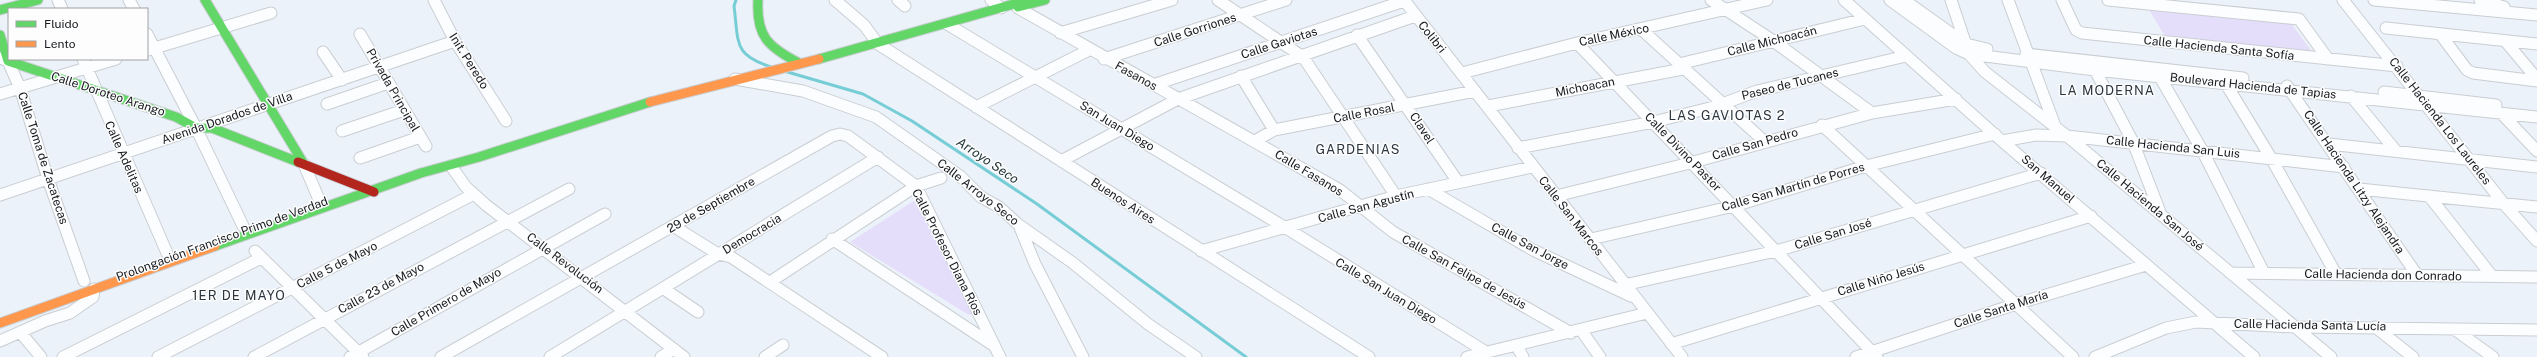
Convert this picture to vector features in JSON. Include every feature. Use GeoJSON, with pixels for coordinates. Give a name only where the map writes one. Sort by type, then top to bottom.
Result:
{"type":"FeatureCollection","features":[{"type":"Feature","properties":{"kind":"main road"},"geometry":{"type":"LineString","coordinates":[[205,0],[266,104],[304,164]]}},
{"type":"Feature","properties":{"kind":"main road"},"geometry":{"type":"LineString","coordinates":[[758,0],[757,23],[764,40],[776,52],[796,64],[878,44],[1028,0]]}},
{"type":"Feature","properties":{"kind":"main road"},"geometry":{"type":"LineString","coordinates":[[947,24],[968,22],[1045,0]]}},
{"type":"Feature","properties":{"kind":"main road"},"geometry":{"type":"LineString","coordinates":[[0,3],[34,1]]}},
{"type":"Feature","properties":{"kind":"main road"},"geometry":{"type":"LineString","coordinates":[[0,10],[34,1]]}},
{"type":"Feature","properties":{"kind":"main road","name":"Calle Toma de Zacatecas"},"geometry":{"type":"LineString","coordinates":[[0,35],[4,59]]}},
{"type":"Feature","properties":{"kind":"main road","name":"Calle Doroteo Arango"},"geometry":{"type":"LineString","coordinates":[[4,59],[176,117],[196,128],[212,128],[370,191],[382,194]]}},
{"type":"Feature","properties":{"kind":"main road","name":"Prolongación Francisco Primo de Verdad"},"geometry":{"type":"LineString","coordinates":[[0,332],[94,293],[421,173],[451,166],[614,111],[796,64]]}},
{"type":"Feature","properties":{"kind":"main road","name":"Prolongación Francisco Primo de Verdad"},"geometry":{"type":"LineString","coordinates":[[0,323],[94,293],[427,179],[451,166]]}},
{"type":"Feature","properties":{"kind":"street","name":"Init. Peredo"},"geometry":{"type":"LineString","coordinates":[[434,0],[455,41],[506,121]]}},
{"type":"Feature","properties":{"kind":"street"},"geometry":{"type":"LineString","coordinates":[[836,0],[864,25],[878,44]]}},
{"type":"Feature","properties":{"kind":"street"},"geometry":{"type":"LineString","coordinates":[[991,0],[1001,8]]}},
{"type":"Feature","properties":{"kind":"street"},"geometry":{"type":"LineString","coordinates":[[1060,33],[1172,0]]}},
{"type":"Feature","properties":{"kind":"street"},"geometry":{"type":"LineString","coordinates":[[1218,0],[1303,57],[1341,117],[1396,196]]}},
{"type":"Feature","properties":{"kind":"street","name":"Calle Gorriones"},"geometry":{"type":"LineString","coordinates":[[1104,59],[1286,0]]}},
{"type":"Feature","properties":{"kind":"street","name":"Colibri"},"geometry":{"type":"LineString","coordinates":[[1404,0],[1415,16],[1462,73]]}},
{"type":"Feature","properties":{"kind":"street","name":"Calle Gaviotas"},"geometry":{"type":"LineString","coordinates":[[1153,85],[1404,0]]}},
{"type":"Feature","properties":{"kind":"street"},"geometry":{"type":"LineString","coordinates":[[1711,0],[1727,9],[1822,75],[1872,113]]}},
{"type":"Feature","properties":{"kind":"street","name":"Calle México"},"geometry":{"type":"LineString","coordinates":[[1462,73],[1577,43],[1642,30],[1766,0]]}},
{"type":"Feature","properties":{"kind":"street","name":"San Manuel"},"geometry":{"type":"LineString","coordinates":[[1844,0],[2146,265],[2216,323],[2254,357]]}},
{"type":"Feature","properties":{"kind":"street","name":"Calle Hacienda San José"},"geometry":{"type":"LineString","coordinates":[[1890,0],[1956,48],[1982,49]]}},
{"type":"Feature","properties":{"kind":"street","name":"Calle Hacienda San José"},"geometry":{"type":"LineString","coordinates":[[1904,0],[1967,49],[1986,72],[2055,126],[2331,357]]}},
{"type":"Feature","properties":{"kind":"street"},"geometry":{"type":"LineString","coordinates":[[1951,0],[1967,49]]}},
{"type":"Feature","properties":{"kind":"street"},"geometry":{"type":"LineString","coordinates":[[2008,0],[2032,59],[2055,126]]}},
{"type":"Feature","properties":{"kind":"street","name":"Calle Hacienda Santa Sofía"},"geometry":{"type":"LineString","coordinates":[[2062,0],[2076,30],[2082,33],[2397,66]]}},
{"type":"Feature","properties":{"kind":"street"},"geometry":{"type":"LineString","coordinates":[[2108,0],[2299,19],[2328,59]]}},
{"type":"Feature","properties":{"kind":"street","name":"Calle Hacienda Los Laureles"},"geometry":{"type":"LineString","coordinates":[[2343,0],[2427,104],[2504,204],[2537,241]]}},
{"type":"Feature","properties":{"kind":"street"},"geometry":{"type":"LineString","coordinates":[[2374,0],[2537,15]]}},
{"type":"Feature","properties":{"kind":"street"},"geometry":{"type":"LineString","coordinates":[[2480,0],[2525,14]]}},
{"type":"Feature","properties":{"kind":"street","name":"Fasanos"},"geometry":{"type":"LineString","coordinates":[[1018,8],[1104,59],[1255,141]]}},
{"type":"Feature","properties":{"kind":"street"},"geometry":{"type":"LineString","coordinates":[[151,49],[270,13]]}},
{"type":"Feature","properties":{"kind":"street"},"geometry":{"type":"LineString","coordinates":[[1061,161],[1178,99],[1241,76],[1303,57],[1358,35],[1415,16]]}},
{"type":"Feature","properties":{"kind":"street","name":"Calle Michoacán"},"geometry":{"type":"LineString","coordinates":[[1681,66],[1772,40],[1865,19]]}},
{"type":"Feature","properties":{"kind":"street","name":"San Juan Diego"},"geometry":{"type":"LineString","coordinates":[[947,24],[1286,228]]}},
{"type":"Feature","properties":{"kind":"street"},"geometry":{"type":"LineString","coordinates":[[2386,28],[2507,43],[2537,44]]}},
{"type":"Feature","properties":{"kind":"street"},"geometry":{"type":"LineString","coordinates":[[1642,30],[1764,141]]}},
{"type":"Feature","properties":{"kind":"street","name":"Privada Principal"},"geometry":{"type":"LineString","coordinates":[[360,34],[426,146]]}},
{"type":"Feature","properties":{"kind":"street","name":"Clavel"},"geometry":{"type":"LineString","coordinates":[[1358,35],[1458,182]]}},
{"type":"Feature","properties":{"kind":"street"},"geometry":{"type":"LineString","coordinates":[[2441,35],[2468,70],[2473,73],[2537,80]]}},
{"type":"Feature","properties":{"kind":"street"},"geometry":{"type":"LineString","coordinates":[[148,38],[151,49],[196,128],[243,226]]}},
{"type":"Feature","properties":{"kind":"street","name":"Avenida Dorados de Villa"},"geometry":{"type":"LineString","coordinates":[[0,195],[266,104],[379,68],[455,41]]}},
{"type":"Feature","properties":{"kind":"street","name":"Calle Divino Pastor"},"geometry":{"type":"LineString","coordinates":[[1577,43],[1616,81],[1690,163],[1734,206],[1875,354]]}},
{"type":"Feature","properties":{"kind":"street"},"geometry":{"type":"LineString","coordinates":[[2507,43],[2537,80]]}},
{"type":"Feature","properties":{"kind":"street","name":"Buenos Aires"},"geometry":{"type":"LineString","coordinates":[[878,44],[1369,357]]}},
{"type":"Feature","properties":{"kind":"street","name":"Boulevard Hacienda de Tapias"},"geometry":{"type":"LineString","coordinates":[[1967,49],[2095,70],[2157,72],[2226,84],[2287,86],[2419,95],[2537,110]]}},
{"type":"Feature","properties":{"kind":"street","name":"Boulevard Hacienda de Tapias"},"geometry":{"type":"LineString","coordinates":[[1982,49],[2032,59],[2287,86],[2351,96],[2537,117]]}},
{"type":"Feature","properties":{"kind":"street"},"geometry":{"type":"LineString","coordinates":[[976,107],[1034,76],[1089,50]]}},
{"type":"Feature","properties":{"kind":"street"},"geometry":{"type":"LineString","coordinates":[[323,52],[342,80]]}},
{"type":"Feature","properties":{"kind":"street","name":"Paseo de Tucanes"},"geometry":{"type":"LineString","coordinates":[[1518,148],[1653,122],[1723,103],[1757,91],[1906,56]]}},
{"type":"Feature","properties":{"kind":"street","name":"Calle Toma de Zacatecas"},"geometry":{"type":"LineString","coordinates":[[4,59],[20,88],[48,179],[84,281]]}},
{"type":"Feature","properties":{"kind":"street"},"geometry":{"type":"LineString","coordinates":[[0,94],[55,77],[85,63],[108,60]]}},
{"type":"Feature","properties":{"kind":"street","name":"Calle Adelitas"},"geometry":{"type":"LineString","coordinates":[[85,63],[122,154],[167,253]]}},
{"type":"Feature","properties":{"kind":"street","name":"Michoacan"},"geometry":{"type":"LineString","coordinates":[[1488,106],[1616,81],[1681,66]]}},
{"type":"Feature","properties":{"kind":"street"},"geometry":{"type":"LineString","coordinates":[[2095,70],[2133,142],[2161,215]]}},
{"type":"Feature","properties":{"kind":"street"},"geometry":{"type":"LineString","coordinates":[[2157,72],[2202,150],[2264,273]]}},
{"type":"Feature","properties":{"kind":"street","name":"Calle San Marcos"},"geometry":{"type":"LineString","coordinates":[[1462,73],[1532,167],[1591,239],[1634,298],[1682,357]]}},
{"type":"Feature","properties":{"kind":"street"},"geometry":{"type":"LineString","coordinates":[[1241,76],[1274,130]]}},
{"type":"Feature","properties":{"kind":"street","name":"Calle Arroyo Seco"},"geometry":{"type":"LineString","coordinates":[[735,79],[803,91],[836,100],[876,117],[960,176],[981,197],[999,207],[1019,224],[1073,263],[1148,324],[1196,357]]}},
{"type":"Feature","properties":{"kind":"street"},"geometry":{"type":"LineString","coordinates":[[327,104],[388,83]]}},
{"type":"Feature","properties":{"kind":"street"},"geometry":{"type":"LineString","coordinates":[[2226,84],[2271,158],[2336,274]]}},
{"type":"Feature","properties":{"kind":"street","name":"Calle Hacienda Litzy Alejandra"},"geometry":{"type":"LineString","coordinates":[[2287,86],[2329,144],[2417,275]]}},
{"type":"Feature","properties":{"kind":"street","name":"Calle Rosal"},"geometry":{"type":"LineString","coordinates":[[1255,141],[1274,130],[1475,91]]}},
{"type":"Feature","properties":{"kind":"street"},"geometry":{"type":"LineString","coordinates":[[2351,96],[2396,151]]}},
{"type":"Feature","properties":{"kind":"street","name":"Calle San Pedro"},"geometry":{"type":"LineString","coordinates":[[1556,196],[1690,163],[1822,125],[1872,113],[1956,99]]}},
{"type":"Feature","properties":{"kind":"street"},"geometry":{"type":"LineString","coordinates":[[342,131],[404,110]]}},
{"type":"Feature","properties":{"kind":"street"},"geometry":{"type":"LineString","coordinates":[[2501,113],[2537,151]]}},
{"type":"Feature","properties":{"kind":"street"},"geometry":{"type":"LineString","coordinates":[[1822,125],[1911,210],[2073,357]]}},
{"type":"Feature","properties":{"kind":"street","name":"Calle Profesor Diana Ríos"},"geometry":{"type":"LineString","coordinates":[[840,134],[848,136],[916,186],[1000,357]]}},
{"type":"Feature","properties":{"kind":"street","name":"29 de Septiembre"},"geometry":{"type":"LineString","coordinates":[[441,357],[832,136],[840,134]]}},
{"type":"Feature","properties":{"kind":"street","name":"Calle Hacienda San Luis"},"geometry":{"type":"LineString","coordinates":[[1999,137],[2036,135],[2067,136],[2344,166]]}},
{"type":"Feature","properties":{"kind":"street"},"geometry":{"type":"LineString","coordinates":[[360,158],[420,137]]}},
{"type":"Feature","properties":{"kind":"street","name":"Calle San Martín de Porres"},"geometry":{"type":"LineString","coordinates":[[1591,239],[1734,206],[1866,166],[1999,137]]}},
{"type":"Feature","properties":{"kind":"street","name":"Calle Fasanos"},"geometry":{"type":"LineString","coordinates":[[1255,141],[1340,190],[1361,206]]}},
{"type":"Feature","properties":{"kind":"street"},"geometry":{"type":"LineString","coordinates":[[2329,144],[2537,167]]}},
{"type":"Feature","properties":{"kind":"street","name":"Democracia"},"geometry":{"type":"LineString","coordinates":[[550,357],[664,289],[718,254],[878,157]]}},
{"type":"Feature","properties":{"kind":"street"},"geometry":{"type":"LineString","coordinates":[[304,164],[320,202]]}},
{"type":"Feature","properties":{"kind":"street","name":"Calle Revolución"},"geometry":{"type":"LineString","coordinates":[[451,166],[458,181],[472,195],[543,246],[684,357]]}},
{"type":"Feature","properties":{"kind":"street","name":"Calle San Agustín"},"geometry":{"type":"LineString","coordinates":[[1201,251],[1396,196],[1532,167]]}},
{"type":"Feature","properties":{"kind":"street","name":"Calle San José"},"geometry":{"type":"LineString","coordinates":[[1624,285],[1776,251],[1911,210],[2041,173]]}},
{"type":"Feature","properties":{"kind":"street"},"geometry":{"type":"LineString","coordinates":[[770,282],[832,239],[916,186],[940,178]]}},
{"type":"Feature","properties":{"kind":"street","name":"Calle 23 de Mayo"},"geometry":{"type":"LineString","coordinates":[[254,357],[508,220],[569,189]]}},
{"type":"Feature","properties":{"kind":"street","name":"Calle San Jorge"},"geometry":{"type":"LineString","coordinates":[[1428,189],[1533,250],[1634,298]]}},
{"type":"Feature","properties":{"kind":"street"},"geometry":{"type":"LineString","coordinates":[[2359,190],[2537,207]]}},
{"type":"Feature","properties":{"kind":"street","name":"Calle 5 de Mayo"},"geometry":{"type":"LineString","coordinates":[[158,357],[472,195]]}},
{"type":"Feature","properties":{"kind":"street"},"geometry":{"type":"LineString","coordinates":[[2429,196],[2492,276]]}},
{"type":"Feature","properties":{"kind":"street","name":"Calle San Felipe de Jesús"},"geometry":{"type":"LineString","coordinates":[[1361,206],[1393,232],[1576,332]]}},
{"type":"Feature","properties":{"kind":"street","name":"Calle Primero de Mayo"},"geometry":{"type":"LineString","coordinates":[[357,355],[543,246],[605,214]]}},
{"type":"Feature","properties":{"kind":"street","name":"Calle Niño Jesús"},"geometry":{"type":"LineString","coordinates":[[1671,344],[2091,216]]}},
{"type":"Feature","properties":{"kind":"street"},"geometry":{"type":"LineString","coordinates":[[1019,224],[1035,264],[1083,357]]}},
{"type":"Feature","properties":{"kind":"street"},"geometry":{"type":"LineString","coordinates":[[673,226],[718,254],[731,258],[770,282],[882,357]]}},
{"type":"Feature","properties":{"kind":"street","name":"Calle San Juan Diego"},"geometry":{"type":"LineString","coordinates":[[1286,228],[1486,352]]}},
{"type":"Feature","properties":{"kind":"street"},"geometry":{"type":"LineString","coordinates":[[832,239],[994,345]]}},
{"type":"Feature","properties":{"kind":"street"},"geometry":{"type":"LineString","coordinates":[[63,357],[258,255],[324,319],[357,355]]}},
{"type":"Feature","properties":{"kind":"street","name":"Calle Santa María"},"geometry":{"type":"LineString","coordinates":[[1856,357],[1875,354],[2016,304],[2146,265]]}},
{"type":"Feature","properties":{"kind":"street","name":"Calle Hacienda don Conrado"},"geometry":{"type":"LineString","coordinates":[[2230,273],[2537,276]]}},
{"type":"Feature","properties":{"kind":"street"},"geometry":{"type":"LineString","coordinates":[[664,289],[698,312]]}},
{"type":"Feature","properties":{"kind":"street"},"geometry":{"type":"LineString","coordinates":[[0,341],[70,313],[94,293]]}},
{"type":"Feature","properties":{"kind":"street"},"geometry":{"type":"LineString","coordinates":[[1467,357],[1576,332],[1646,313]]}},
{"type":"Feature","properties":{"kind":"street","name":"Calle Hacienda Santa Lucía"},"geometry":{"type":"LineString","coordinates":[[2095,357],[2166,328],[2189,323],[2295,327],[2537,330]]}},
{"type":"Feature","properties":{"kind":"street"},"geometry":{"type":"LineString","coordinates":[[2375,327],[2413,357]]}},
{"type":"Feature","properties":{"kind":"street"},"geometry":{"type":"LineString","coordinates":[[2454,329],[2492,357]]}},
{"type":"Feature","properties":{"kind":"street"},"geometry":{"type":"LineString","coordinates":[[20,332],[41,357]]}},
{"type":"Feature","properties":{"kind":"street"},"geometry":{"type":"LineString","coordinates":[[1576,332],[1600,357]]}},
{"type":"Feature","properties":{"kind":"street"},"geometry":{"type":"LineString","coordinates":[[765,357],[783,345]]}},
{"type":"Feature","properties":{"kind":"street"},"geometry":{"type":"LineString","coordinates":[[1516,345],[1523,357]]}},
{"type":"Feature","properties":{"kind":"street"},"geometry":{"type":"LineString","coordinates":[[661,357],[674,349]]}},
{"type":"Feature","properties":{"kind":"shaded area"},"geometry":{"type":"Polygon","coordinates":[[[2148,8],[2290,22],[2313,53],[2166,38],[2148,8]]]}},
{"type":"Feature","properties":{"kind":"shaded area"},"geometry":{"type":"Polygon","coordinates":[[[915,200],[973,314],[969,315],[850,242],[915,200]]]}},
{"type":"Feature","properties":{"kind":"waterway","name":"Arroyo Seco"},"geometry":{"type":"LineString","coordinates":[[736,0],[734,6],[740,47],[751,58],[774,68]]}},
{"type":"Feature","properties":{"kind":"waterway","name":"Arroyo Seco"},"geometry":{"type":"LineString","coordinates":[[784,71],[863,94],[912,121],[1037,204],[1246,357]]}},
{"type":"Feature","properties":{"kind":"traffic: fast"},"geometry":{"type":"LineString","coordinates":[[0,10],[38,0]]}},
{"type":"Feature","properties":{"kind":"traffic: fast"},"geometry":{"type":"LineString","coordinates":[[205,0],[304,164]]}},
{"type":"Feature","properties":{"kind":"traffic: fast"},"geometry":{"type":"LineString","coordinates":[[758,0],[758,23],[765,39],[779,52],[799,63]]}},
{"type":"Feature","properties":{"kind":"traffic: fast"},"geometry":{"type":"LineString","coordinates":[[819,59],[1028,0]]}},
{"type":"Feature","properties":{"kind":"traffic: fast"},"geometry":{"type":"LineString","coordinates":[[1018,7],[1045,0]]}},
{"type":"Feature","properties":{"kind":"traffic: fast"},"geometry":{"type":"LineString","coordinates":[[0,35],[8,61],[176,117],[196,128],[212,128],[298,162]]}},
{"type":"Feature","properties":{"kind":"traffic: fast"},"geometry":{"type":"LineString","coordinates":[[215,246],[421,173],[450,166],[592,119],[650,102]]}},
{"type":"Feature","properties":{"kind":"traffic: slow"},"geometry":{"type":"LineString","coordinates":[[650,102],[819,59]]}},
{"type":"Feature","properties":{"kind":"traffic: slow"},"geometry":{"type":"LineString","coordinates":[[0,323],[215,246]]}},
{"type":"Feature","properties":{"kind":"traffic: jam"},"geometry":{"type":"LineString","coordinates":[[298,162],[374,192]]}},
{"type":"Feature","properties":{"kind":"district","name":"LA MODERNA"},"geometry":{"type":"Point","coordinates":[2107,90]}},
{"type":"Feature","properties":{"kind":"district","name":"LAS GAVIOTAS 2"},"geometry":{"type":"Point","coordinates":[1727,115]}},
{"type":"Feature","properties":{"kind":"district","name":"GARDENIAS"},"geometry":{"type":"Point","coordinates":[1358,149]}},
{"type":"Feature","properties":{"kind":"district","name":"1ER DE MAYO"},"geometry":{"type":"Point","coordinates":[239,295]}}]}
